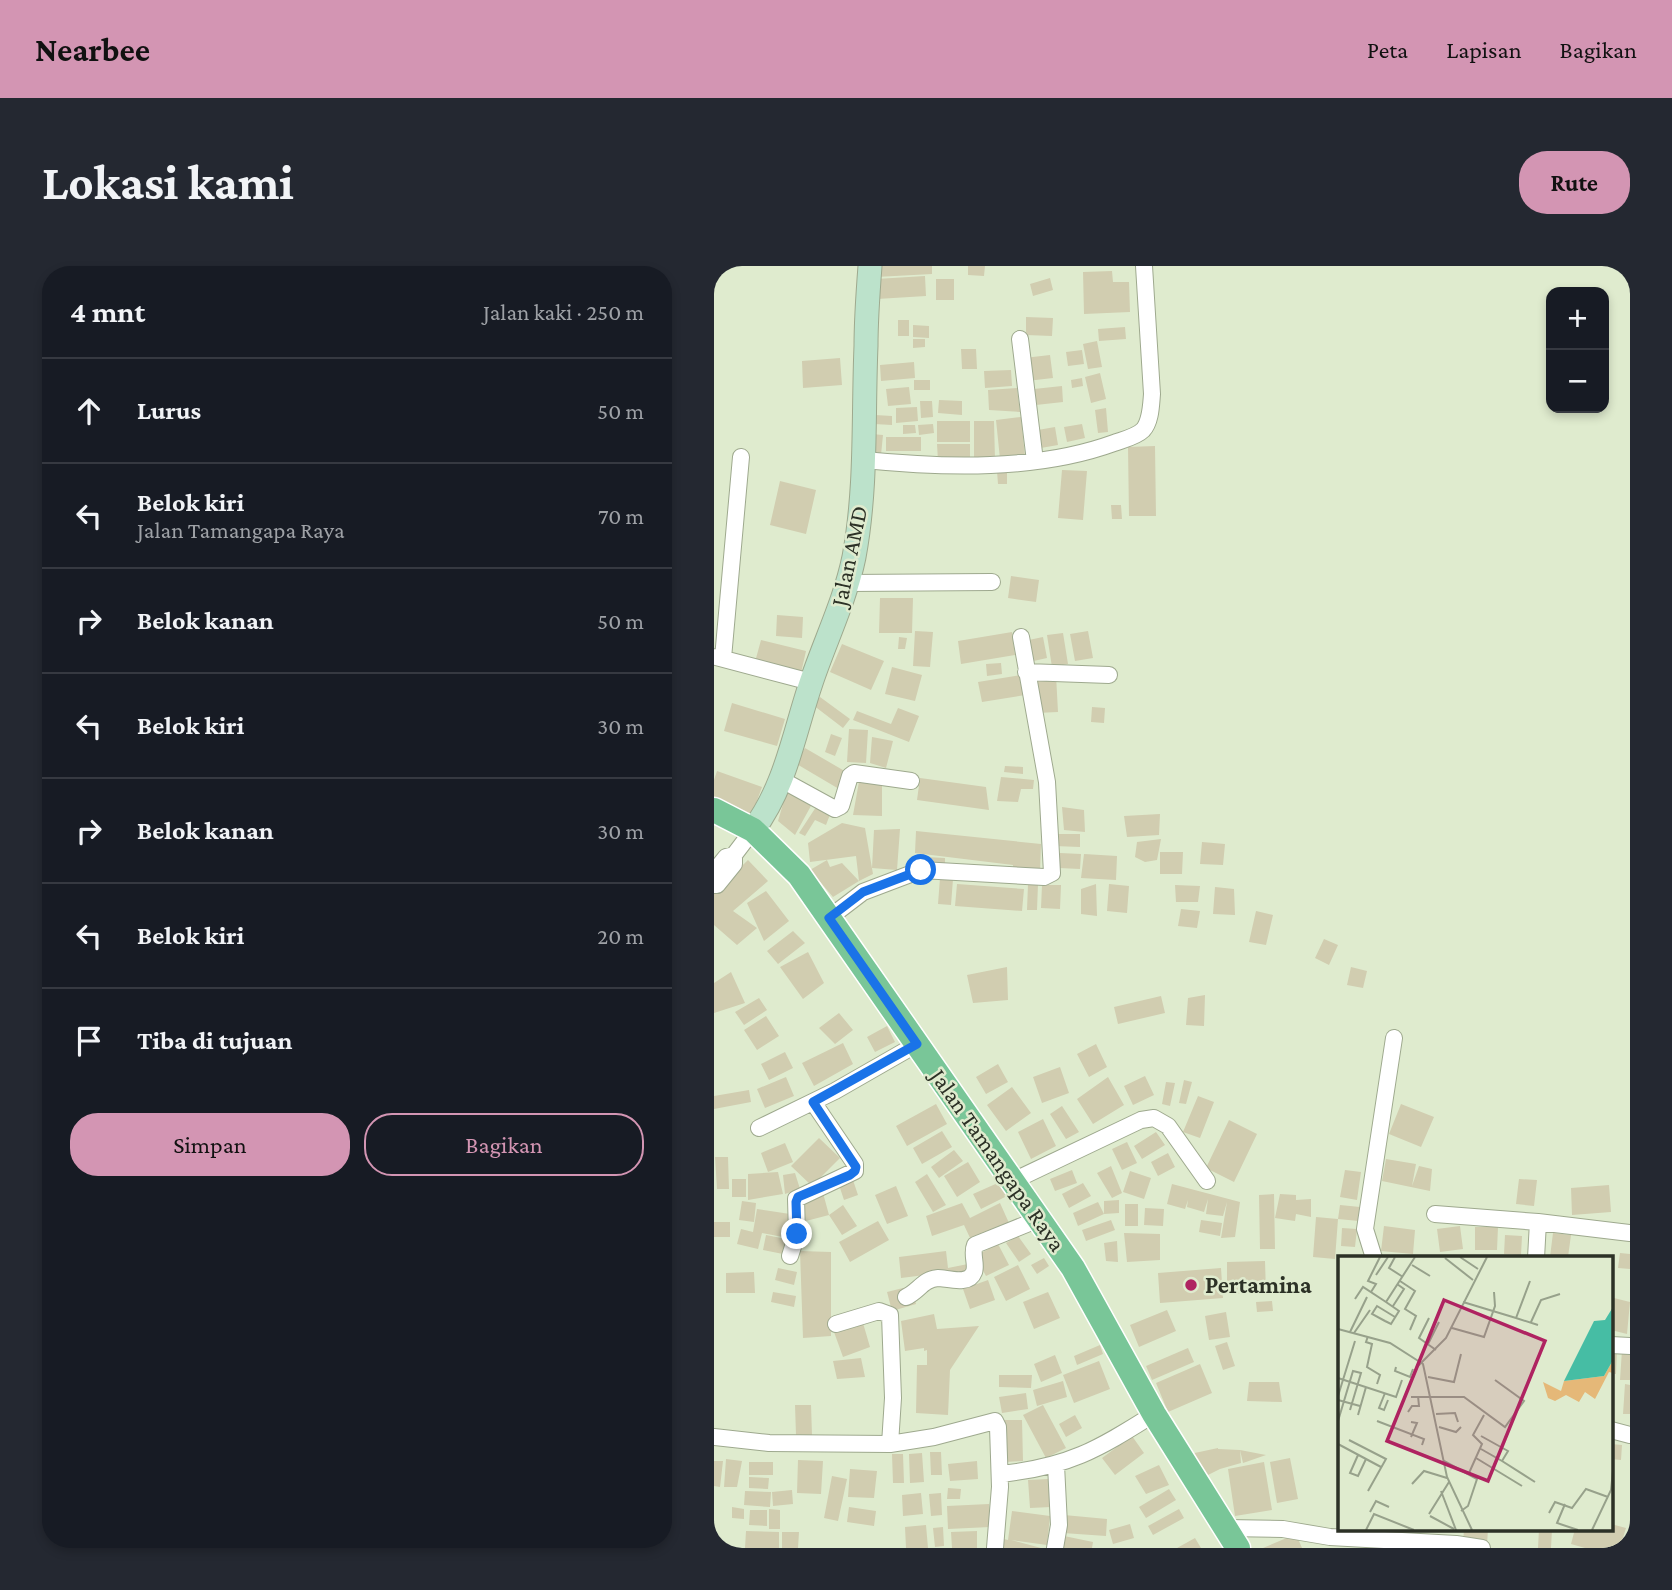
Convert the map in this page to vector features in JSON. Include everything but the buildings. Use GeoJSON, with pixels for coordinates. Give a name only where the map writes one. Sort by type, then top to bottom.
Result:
{"type":"FeatureCollection","features":[{"type":"Feature","properties":{"kind":"main road","name":"Jalan Tamangapa Raya"},"geometry":{"type":"LineString","coordinates":[[714,810],[753,830],[792,867],[829,918],[1073,1268],[1154,1414],[1232,1538]]}},
{"type":"Feature","properties":{"kind":"street","name":"Jalan AMD"},"geometry":{"type":"LineString","coordinates":[[753,830],[763,817],[782,780],[811,682],[848,583],[860,521],[870,266]]}},
{"type":"Feature","properties":{"kind":"street"},"geometry":{"type":"LineString","coordinates":[[864,460],[925,466],[1010,464],[1101,448],[1143,430],[1150,415],[1152,394],[1144,266]]}},
{"type":"Feature","properties":{"kind":"street"},"geometry":{"type":"LineString","coordinates":[[1020,339],[1035,461]]}},
{"type":"Feature","properties":{"kind":"street"},"geometry":{"type":"LineString","coordinates":[[741,457],[719,657],[811,682]]}},
{"type":"Feature","properties":{"kind":"street"},"geometry":{"type":"LineString","coordinates":[[848,583],[992,582]]}},
{"type":"Feature","properties":{"kind":"street"},"geometry":{"type":"LineString","coordinates":[[829,918],[863,892],[921,870],[1044,877],[1052,873],[1047,782],[1021,637]]}},
{"type":"Feature","properties":{"kind":"street"},"geometry":{"type":"LineString","coordinates":[[1026,671],[1109,675]]}},
{"type":"Feature","properties":{"kind":"street"},"geometry":{"type":"LineString","coordinates":[[782,780],[835,809],[841,806],[850,776],[854,773],[911,781]]}},
{"type":"Feature","properties":{"kind":"street"},"geometry":{"type":"LineString","coordinates":[[714,872],[726,858],[734,855],[753,830]]}},
{"type":"Feature","properties":{"kind":"street"},"geometry":{"type":"LineString","coordinates":[[714,885],[717,885],[734,864],[734,855]]}},
{"type":"Feature","properties":{"kind":"street"},"geometry":{"type":"LineString","coordinates":[[1373,1256],[1365,1229],[1394,1038]]}},
{"type":"Feature","properties":{"kind":"street"},"geometry":{"type":"LineString","coordinates":[[759,1128],[813,1102],[917,1044]]}},
{"type":"Feature","properties":{"kind":"street"},"geometry":{"type":"LineString","coordinates":[[790,1256],[797,1234],[796,1199],[855,1171],[855,1164],[813,1102]]}},
{"type":"Feature","properties":{"kind":"street"},"geometry":{"type":"LineString","coordinates":[[1013,1181],[1141,1120],[1154,1118],[1168,1126],[1207,1181]]}},
{"type":"Feature","properties":{"kind":"street"},"geometry":{"type":"LineString","coordinates":[[1435,1214],[1630,1233]]}},
{"type":"Feature","properties":{"kind":"street"},"geometry":{"type":"LineString","coordinates":[[906,1297],[917,1292],[928,1280],[970,1278],[974,1272],[975,1245],[1040,1219]]}},
{"type":"Feature","properties":{"kind":"street"},"geometry":{"type":"LineString","coordinates":[[1536,1256],[1538,1222]]}},
{"type":"Feature","properties":{"kind":"street"},"geometry":{"type":"LineString","coordinates":[[836,1324],[879,1311],[890,1315],[893,1398],[890,1444]]}},
{"type":"Feature","properties":{"kind":"street"},"geometry":{"type":"LineString","coordinates":[[1612,1345],[1630,1346]]}},
{"type":"Feature","properties":{"kind":"street"},"geometry":{"type":"LineString","coordinates":[[1000,1474],[1056,1465],[1093,1451],[1154,1414]]}},
{"type":"Feature","properties":{"kind":"street"},"geometry":{"type":"LineString","coordinates":[[714,1437],[769,1443],[890,1444],[934,1437],[995,1421],[998,1427],[1000,1474],[995,1548]]}},
{"type":"Feature","properties":{"kind":"street"},"geometry":{"type":"LineString","coordinates":[[1612,1430],[1630,1435]]}},
{"type":"Feature","properties":{"kind":"street"},"geometry":{"type":"LineString","coordinates":[[1055,1548],[1059,1510],[1056,1465]]}},
{"type":"Feature","properties":{"kind":"street"},"geometry":{"type":"LineString","coordinates":[[1232,1538],[1283,1529],[1330,1537],[1457,1536],[1482,1548]]}},
{"type":"Feature","properties":{"kind":"place","name":"Pertamina"},"geometry":{"type":"Point","coordinates":[1191,1285]}},
{"type":"Feature","properties":{"kind":"route"},"geometry":{"type":"LineString","coordinates":[[797,1234],[796,1199],[850,1175],[856,1167],[813,1102],[917,1044],[829,918],[863,892],[921,870]]}}]}
